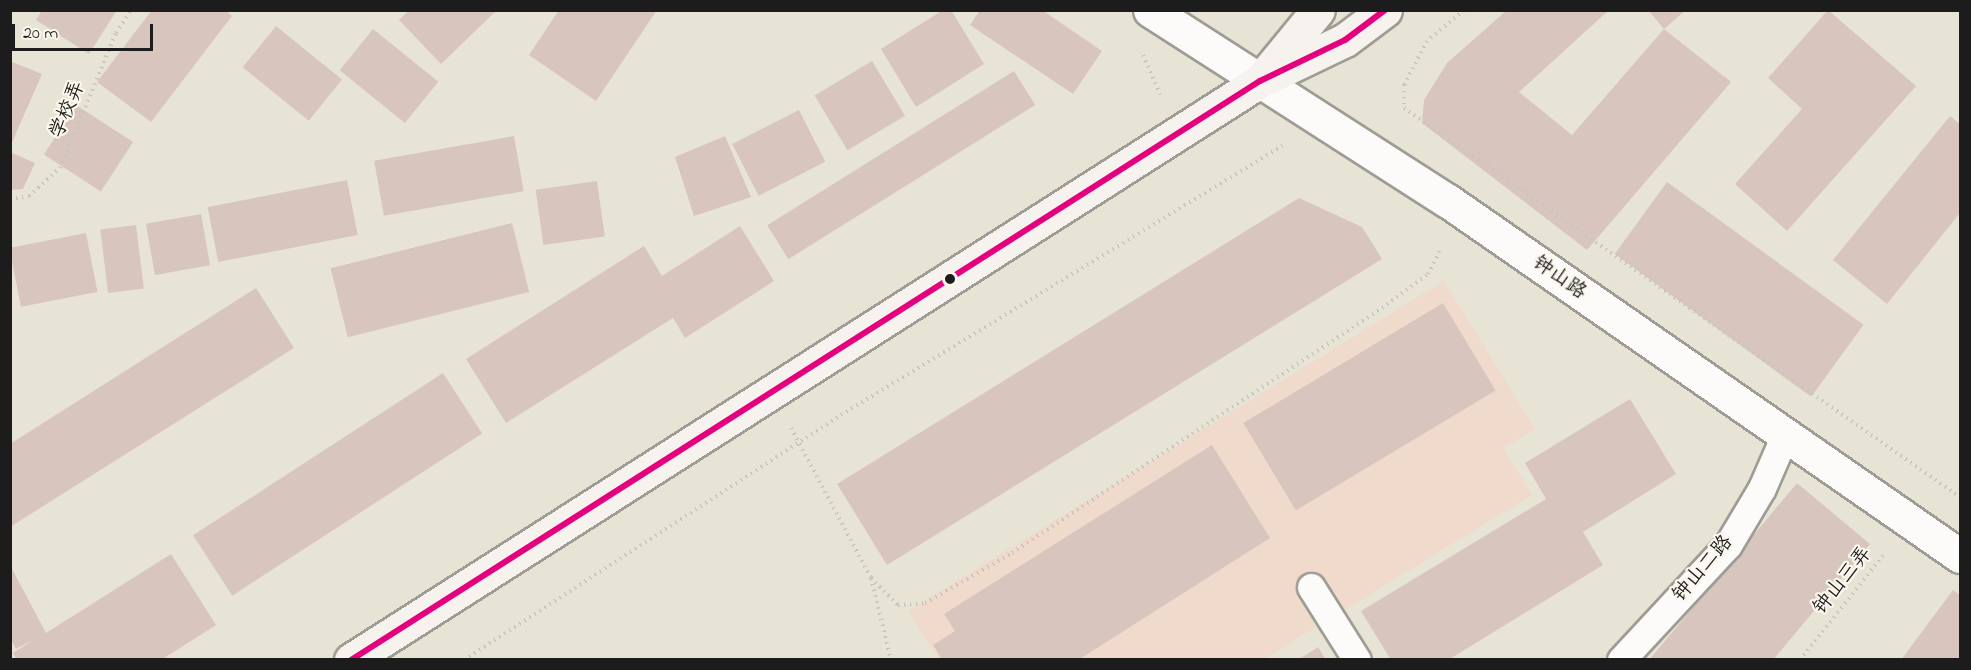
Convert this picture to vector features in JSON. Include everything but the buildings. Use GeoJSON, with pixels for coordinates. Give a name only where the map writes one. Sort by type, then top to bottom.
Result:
{"type":"FeatureCollection","features":[{"type":"Feature","properties":{"kind":"main road"},"geometry":{"type":"LineString","coordinates":[[1260,81],[1318,10]]}},
{"type":"Feature","properties":{"kind":"main road"},"geometry":{"type":"LineString","coordinates":[[351,660],[1260,81],[1346,40],[1385,10]]}},
{"type":"Feature","properties":{"kind":"street","name":"钟山路"},"geometry":{"type":"LineString","coordinates":[[1150,10],[1448,201],[1960,556]]}},
{"type":"Feature","properties":{"kind":"lane","name":"钟山二路"},"geometry":{"type":"LineString","coordinates":[[1621,660],[1728,544],[1762,488],[1785,435]]}},
{"type":"Feature","properties":{"kind":"lane"},"geometry":{"type":"LineString","coordinates":[[1311,587],[1357,660]]}},
{"type":"Feature","properties":{"kind":"path","name":"学校弄"},"geometry":{"type":"LineString","coordinates":[[10,199],[29,196],[60,168],[116,33],[131,10]]}},
{"type":"Feature","properties":{"kind":"path"},"geometry":{"type":"LineString","coordinates":[[1464,10],[1427,41],[1404,85],[1404,108],[1960,497]]}},
{"type":"Feature","properties":{"kind":"path"},"geometry":{"type":"LineString","coordinates":[[464,660],[799,443],[1273,147],[1295,144]]}},
{"type":"Feature","properties":{"kind":"path"},"geometry":{"type":"LineString","coordinates":[[871,578],[898,605],[925,603],[1012,553],[1428,274],[1441,249],[1448,201]]}},
{"type":"Feature","properties":{"kind":"path"},"geometry":{"type":"LineString","coordinates":[[770,391],[871,578],[891,660]]}},
{"type":"Feature","properties":{"kind":"path","name":"钟山三弄"},"geometry":{"type":"LineString","coordinates":[[1800,660],[1912,524]]}},
{"type":"Feature","properties":{"kind":"shaded area"},"geometry":{"type":"Polygon","coordinates":[[[1444,281],[1535,429],[1503,448],[1532,495],[1264,659],[938,659],[908,611],[1444,281]]]}},
{"type":"Feature","properties":{"kind":"transit line"},"geometry":{"type":"LineString","coordinates":[[351,660],[1260,81],[1345,40],[1385,10]]}}]}
